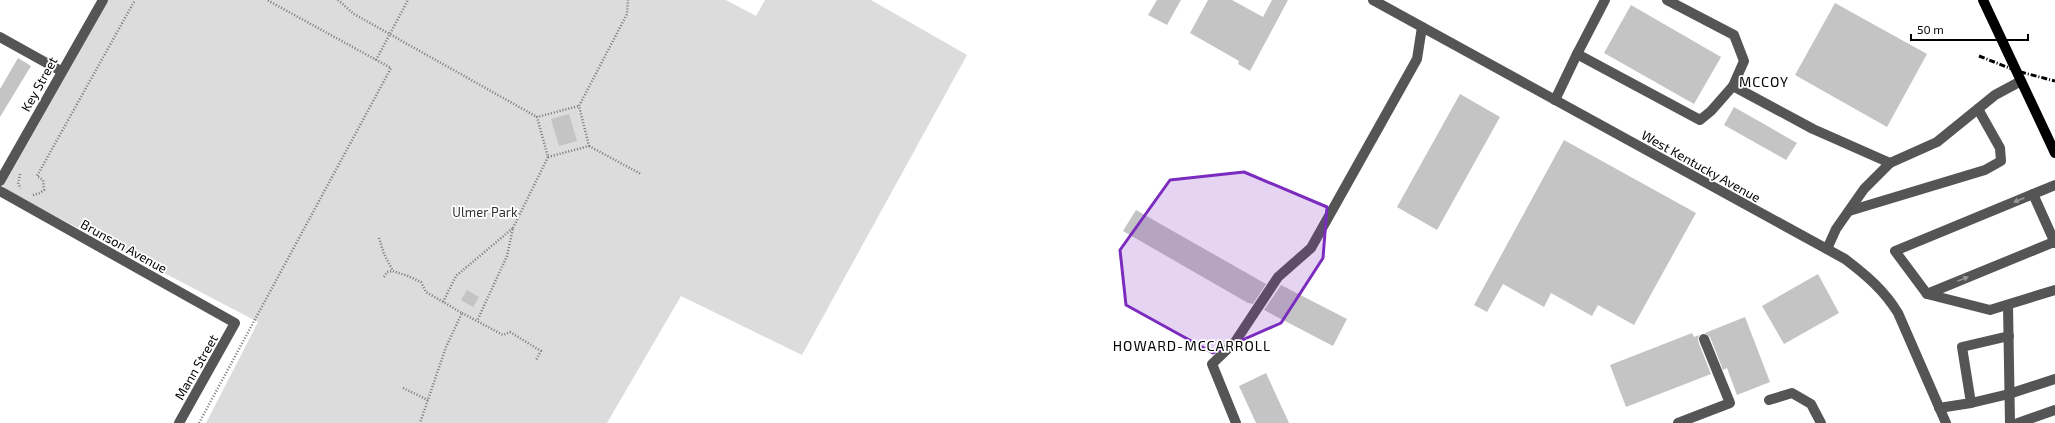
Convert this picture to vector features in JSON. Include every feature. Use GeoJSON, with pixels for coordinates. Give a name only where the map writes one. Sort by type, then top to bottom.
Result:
{"type":"FeatureCollection","features":[{"type":"Feature","properties":{"kind":"main road"},"geometry":{"type":"LineString","coordinates":[[1983,0],[2055,153]]}},
{"type":"Feature","properties":{"kind":"street","name":"Key Street"},"geometry":{"type":"LineString","coordinates":[[0,181],[61,71],[103,0]]}},
{"type":"Feature","properties":{"kind":"street","name":"West Kentucky Avenue"},"geometry":{"type":"LineString","coordinates":[[1373,0],[1827,249],[1844,259],[1870,278],[1890,300],[1898,314],[1946,423]]}},
{"type":"Feature","properties":{"kind":"street"},"geometry":{"type":"LineString","coordinates":[[1555,100],[1605,0]]}},
{"type":"Feature","properties":{"kind":"street"},"geometry":{"type":"LineString","coordinates":[[1577,54],[1700,120],[1711,111],[1733,86],[1744,61],[1734,35],[1667,0]]}},
{"type":"Feature","properties":{"kind":"street"},"geometry":{"type":"LineString","coordinates":[[1236,423],[1212,364],[1235,342],[1278,277],[1311,248],[1417,59],[1422,27]]}},
{"type":"Feature","properties":{"kind":"street"},"geometry":{"type":"LineString","coordinates":[[0,37],[61,71]]}},
{"type":"Feature","properties":{"kind":"street"},"geometry":{"type":"LineString","coordinates":[[1827,249],[1836,229],[1864,189],[1890,163],[1937,142],[1995,96],[2021,81]]}},
{"type":"Feature","properties":{"kind":"street"},"geometry":{"type":"LineString","coordinates":[[1733,86],[1813,129],[1890,163]]}},
{"type":"Feature","properties":{"kind":"street"},"geometry":{"type":"LineString","coordinates":[[1849,211],[1985,170],[2001,161],[2000,148],[1978,109]]}},
{"type":"Feature","properties":{"kind":"street"},"geometry":{"type":"LineString","coordinates":[[2055,185],[1895,252],[1927,294],[1990,310],[2055,290]]}},
{"type":"Feature","properties":{"kind":"street","name":"Brunson Avenue"},"geometry":{"type":"LineString","coordinates":[[0,190],[235,324]]}},
{"type":"Feature","properties":{"kind":"street"},"geometry":{"type":"LineString","coordinates":[[1927,294],[2055,242],[2033,194]]}},
{"type":"Feature","properties":{"kind":"street"},"geometry":{"type":"LineString","coordinates":[[2008,305],[2010,423]]}},
{"type":"Feature","properties":{"kind":"street","name":"Mann Street"},"geometry":{"type":"LineString","coordinates":[[179,423],[235,324]]}},
{"type":"Feature","properties":{"kind":"street"},"geometry":{"type":"LineString","coordinates":[[1972,403],[1962,347],[2009,336]]}},
{"type":"Feature","properties":{"kind":"street"},"geometry":{"type":"LineString","coordinates":[[1678,423],[1730,403],[1704,339]]}},
{"type":"Feature","properties":{"kind":"street"},"geometry":{"type":"LineString","coordinates":[[1939,408],[1972,403],[2009,394],[2055,379]]}},
{"type":"Feature","properties":{"kind":"street"},"geometry":{"type":"LineString","coordinates":[[1769,400],[1792,393],[1810,404],[1821,423]]}},
{"type":"Feature","properties":{"kind":"street"},"geometry":{"type":"LineString","coordinates":[[2018,423],[2055,410]]}},
{"type":"Feature","properties":{"kind":"path"},"geometry":{"type":"LineString","coordinates":[[29,195],[35,195],[44,190],[43,180],[37,176],[135,0]]}},
{"type":"Feature","properties":{"kind":"path"},"geometry":{"type":"LineString","coordinates":[[199,423],[391,68],[267,0]]}},
{"type":"Feature","properties":{"kind":"path"},"geometry":{"type":"LineString","coordinates":[[338,0],[354,14],[537,117],[579,106]]}},
{"type":"Feature","properties":{"kind":"path"},"geometry":{"type":"LineString","coordinates":[[376,60],[408,0]]}},
{"type":"Feature","properties":{"kind":"path"},"geometry":{"type":"LineString","coordinates":[[589,146],[579,106],[627,14],[628,0]]}},
{"type":"Feature","properties":{"kind":"path"},"geometry":{"type":"LineString","coordinates":[[477,321],[508,256],[513,228],[548,157],[537,117]]}},
{"type":"Feature","properties":{"kind":"path"},"geometry":{"type":"LineString","coordinates":[[548,157],[589,146],[641,174]]}},
{"type":"Feature","properties":{"kind":"path"},"geometry":{"type":"LineString","coordinates":[[22,170],[18,184],[23,191]]}},
{"type":"Feature","properties":{"kind":"path"},"geometry":{"type":"LineString","coordinates":[[443,302],[456,276],[513,228]]}},
{"type":"Feature","properties":{"kind":"path"},"geometry":{"type":"LineString","coordinates":[[379,238],[384,254],[393,271]]}},
{"type":"Feature","properties":{"kind":"path"},"geometry":{"type":"LineString","coordinates":[[384,277],[387,272],[393,271],[421,282],[426,292],[462,313],[503,335],[510,332],[541,351],[536,360]]}},
{"type":"Feature","properties":{"kind":"path"},"geometry":{"type":"LineString","coordinates":[[420,423],[446,347],[462,313]]}},
{"type":"Feature","properties":{"kind":"path"},"geometry":{"type":"LineString","coordinates":[[403,388],[428,400]]}},
{"type":"Feature","properties":{"kind":"highlighted area"},"geometry":{"type":"Polygon","coordinates":[[[1244,172],[1327,207],[1323,258],[1281,323],[1213,353],[1126,305],[1120,250],[1170,180],[1244,172]]]}},
{"type":"Feature","properties":{"kind":"green space","name":"Ulmer Park"},"geometry":{"type":"Polygon","coordinates":[[[105,0],[726,0],[756,16],[765,0],[871,0],[967,55],[802,355],[681,296],[607,423],[206,423],[258,322],[9,192],[2,185],[105,0]]]}},
{"type":"Feature","properties":{"kind":"building"},"geometry":{"type":"Polygon","coordinates":[[[1157,0],[1181,0],[1167,25],[1148,15],[1157,0]]]}},
{"type":"Feature","properties":{"kind":"building"},"geometry":{"type":"Polygon","coordinates":[[[1208,0],[1232,0],[1263,17],[1272,0],[1288,0],[1250,71],[1238,64],[1239,61],[1190,33],[1208,0]]]}},
{"type":"Feature","properties":{"kind":"building"},"geometry":{"type":"Polygon","coordinates":[[[1835,3],[1927,54],[1887,127],[1795,75],[1835,3]]]}},
{"type":"Feature","properties":{"kind":"building"},"geometry":{"type":"Polygon","coordinates":[[[1631,5],[1721,57],[1694,104],[1604,53],[1631,5]]]}},
{"type":"Feature","properties":{"kind":"building"},"geometry":{"type":"Polygon","coordinates":[[[18,58],[31,66],[0,117],[0,89],[18,58]]]}},
{"type":"Feature","properties":{"kind":"building"},"geometry":{"type":"Polygon","coordinates":[[[1460,94],[1500,117],[1437,230],[1397,207],[1460,94]]]}},
{"type":"Feature","properties":{"kind":"building"},"geometry":{"type":"Polygon","coordinates":[[[1734,107],[1797,143],[1786,160],[1724,125],[1734,107]]]}},
{"type":"Feature","properties":{"kind":"building"},"geometry":{"type":"Polygon","coordinates":[[[569,114],[577,141],[559,146],[551,119],[569,114]]]}},
{"type":"Feature","properties":{"kind":"building"},"geometry":{"type":"Polygon","coordinates":[[[1564,140],[1696,213],[1634,325],[1598,305],[1592,316],[1551,293],[1544,307],[1503,284],[1487,312],[1474,305],[1564,140]]]}},
{"type":"Feature","properties":{"kind":"building"},"geometry":{"type":"Polygon","coordinates":[[[1136,210],[1266,284],[1253,304],[1248,303],[1123,231],[1136,210]]]}},
{"type":"Feature","properties":{"kind":"building"},"geometry":{"type":"Polygon","coordinates":[[[1818,274],[1839,313],[1784,344],[1762,306],[1818,274]]]}},
{"type":"Feature","properties":{"kind":"building"},"geometry":{"type":"Polygon","coordinates":[[[1281,285],[1347,319],[1333,346],[1264,310],[1281,285]]]}},
{"type":"Feature","properties":{"kind":"building"},"geometry":{"type":"Polygon","coordinates":[[[467,290],[479,297],[473,307],[461,300],[467,290]]]}},
{"type":"Feature","properties":{"kind":"building"},"geometry":{"type":"Polygon","coordinates":[[[1745,317],[1770,382],[1737,395],[1727,368],[1723,370],[1710,337],[1705,333],[1745,317]]]}},
{"type":"Feature","properties":{"kind":"building"},"geometry":{"type":"Polygon","coordinates":[[[1692,333],[1694,337],[1699,335],[1698,341],[1711,374],[1626,407],[1610,365],[1692,333]]]}},
{"type":"Feature","properties":{"kind":"building"},"geometry":{"type":"Polygon","coordinates":[[[1266,373],[1289,423],[1256,423],[1239,386],[1266,373]]]}},
{"type":"Feature","properties":{"kind":"railway"},"geometry":{"type":"LineString","coordinates":[[1979,56],[2017,71],[2055,81]]}},
{"type":"Feature","properties":{"kind":"district","name":"MCCOY"},"geometry":{"type":"Point","coordinates":[1764,82]}},
{"type":"Feature","properties":{"kind":"district","name":"HOWARD-MCCARROLL"},"geometry":{"type":"Point","coordinates":[1192,346]}}]}
